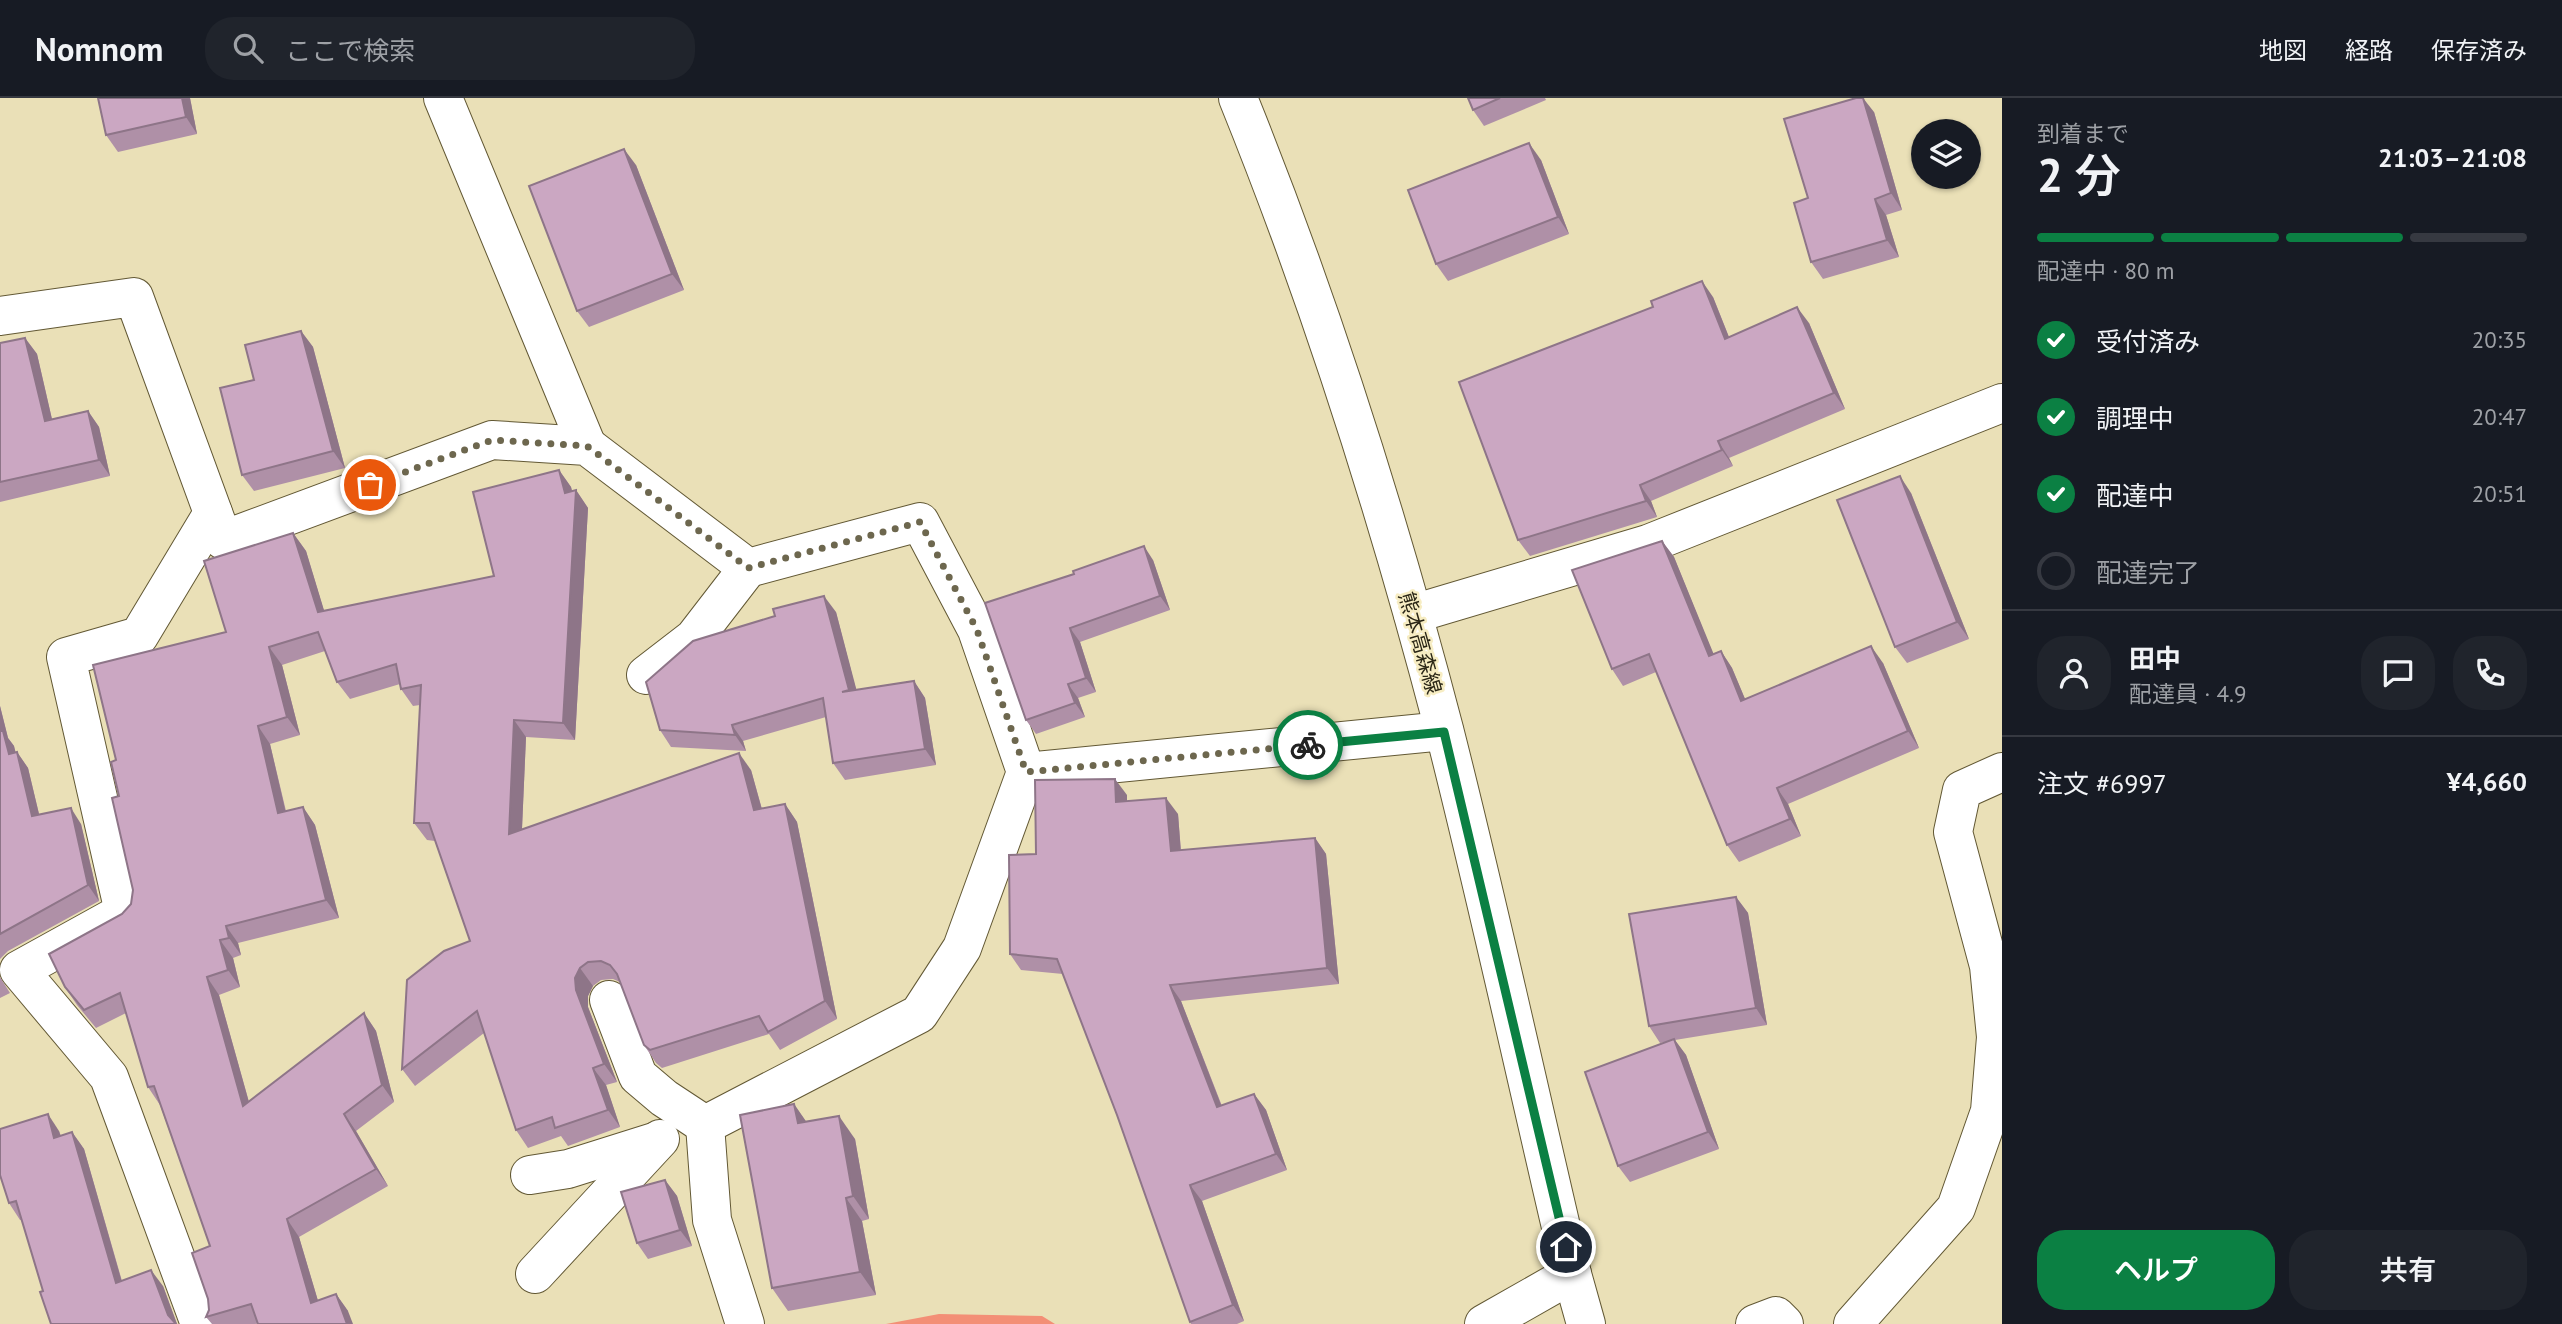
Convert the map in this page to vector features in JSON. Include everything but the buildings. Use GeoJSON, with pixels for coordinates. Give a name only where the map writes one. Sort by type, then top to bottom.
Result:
{"type":"FeatureCollection","features":[{"type":"Feature","properties":{"kind":"street"},"geometry":{"type":"LineString","coordinates":[[443,98],[587,446],[748,568]]}},
{"type":"Feature","properties":{"kind":"street","name":"熊本高森線"},"geometry":{"type":"LineString","coordinates":[[1238,98],[1341,380],[1413,614],[1444,732],[1586,1324]]}},
{"type":"Feature","properties":{"kind":"street"},"geometry":{"type":"LineString","coordinates":[[0,316],[134,297],[223,540],[492,440],[587,446]]}},
{"type":"Feature","properties":{"kind":"street"},"geometry":{"type":"LineString","coordinates":[[1413,614],[1648,544],[2002,403]]}},
{"type":"Feature","properties":{"kind":"street"},"geometry":{"type":"LineString","coordinates":[[200,1324],[109,1077],[19,970],[124,912],[66,657],[139,636],[213,513]]}},
{"type":"Feature","properties":{"kind":"street"},"geometry":{"type":"LineString","coordinates":[[530,1175],[568,1169],[705,1125],[919,1014],[962,948],[1026,772],[977,630],[920,522],[748,568],[694,638],[646,675]]}},
{"type":"Feature","properties":{"kind":"street"},"geometry":{"type":"LineString","coordinates":[[1026,772],[1444,732]]}},
{"type":"Feature","properties":{"kind":"street"},"geometry":{"type":"LineString","coordinates":[[1853,1324],[1956,1208],[1990,1111],[1996,1037],[1989,966],[1953,832],[1962,790],[2002,772]]}},
{"type":"Feature","properties":{"kind":"street"},"geometry":{"type":"LineString","coordinates":[[609,1000],[638,1076],[664,1098],[705,1125]]}},
{"type":"Feature","properties":{"kind":"street"},"geometry":{"type":"LineString","coordinates":[[705,1125],[712,1220],[745,1324]]}},
{"type":"Feature","properties":{"kind":"street"},"geometry":{"type":"LineString","coordinates":[[535,1274],[660,1139]]}},
{"type":"Feature","properties":{"kind":"street"},"geometry":{"type":"LineString","coordinates":[[1484,1324],[1572,1274]]}},
{"type":"Feature","properties":{"kind":"street"},"geometry":{"type":"LineString","coordinates":[[1755,1324],[1776,1316],[1784,1324]]}},
{"type":"Feature","properties":{"kind":"shaded area"},"geometry":{"type":"Polygon","coordinates":[[[939,1314],[1042,1316],[1055,1324],[886,1324],[939,1314]]]}},
{"type":"Feature","properties":{"kind":"way so far"},"geometry":{"type":"LineString","coordinates":[[370,485],[492,440],[587,446],[748,568],[920,522],[977,630],[1026,772],[1308,745]]}},
{"type":"Feature","properties":{"kind":"route"},"geometry":{"type":"LineString","coordinates":[[1308,745],[1444,732],[1566,1247]]}}]}
